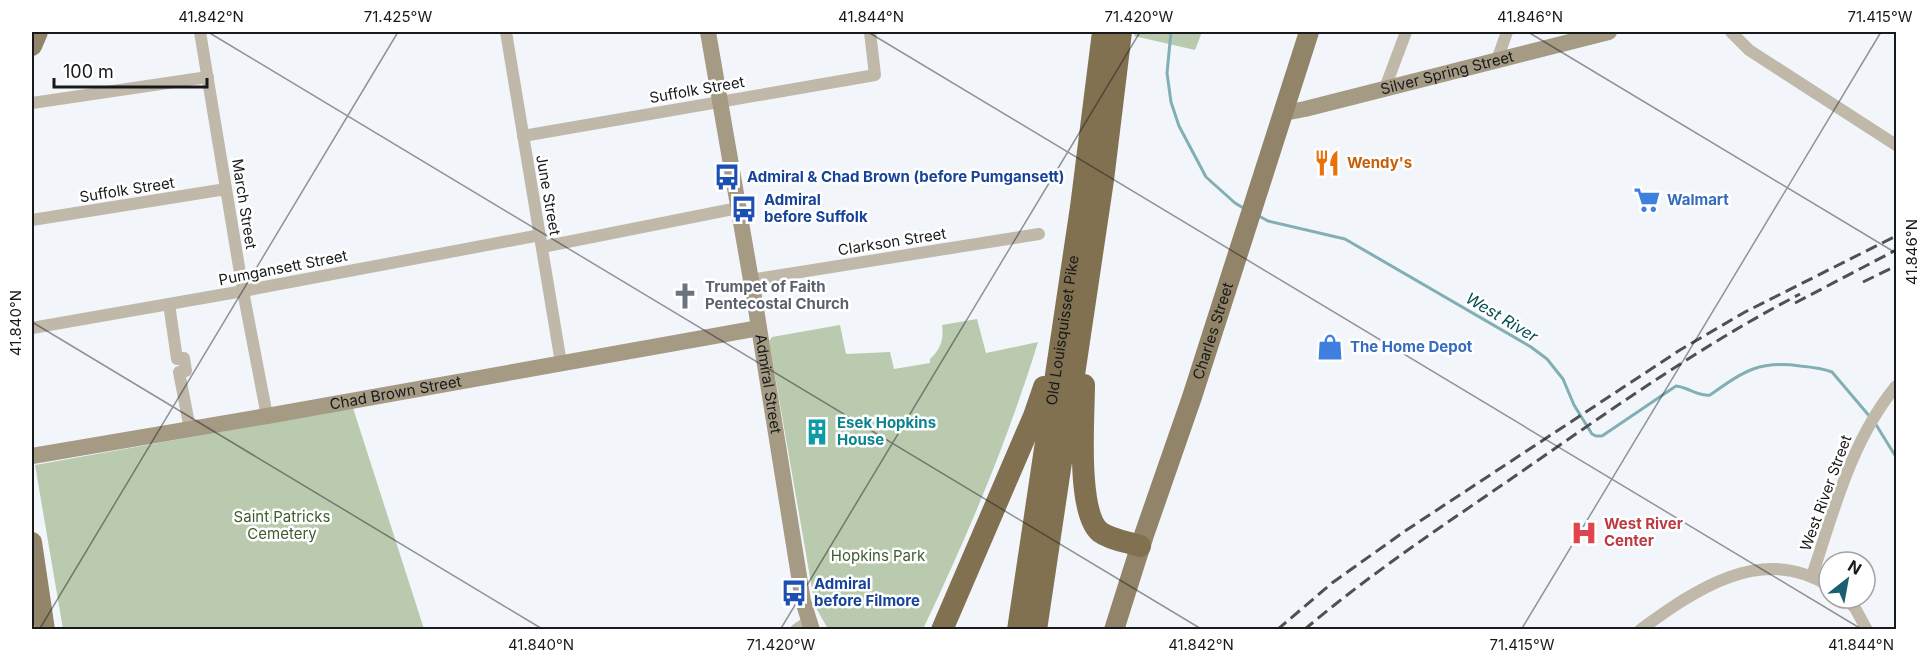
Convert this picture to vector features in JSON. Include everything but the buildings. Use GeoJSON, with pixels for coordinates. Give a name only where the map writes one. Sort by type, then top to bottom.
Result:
{"type":"FeatureCollection","features":[{"type":"Feature","properties":{"kind":"highway","name":"Old Louisquisset Pike"},"geometry":{"type":"LineString","coordinates":[[1036,630],[1075,310],[1090,143],[1103,32]]}},
{"type":"Feature","properties":{"kind":"highway","name":"Old Louisquisset Pike"},"geometry":{"type":"LineString","coordinates":[[1018,630],[1075,310],[1103,180],[1120,32]]}},
{"type":"Feature","properties":{"kind":"highway"},"geometry":{"type":"LineString","coordinates":[[1075,310],[1084,478],[1088,507],[1092,521],[1100,531],[1140,546]]}},
{"type":"Feature","properties":{"kind":"highway"},"geometry":{"type":"LineString","coordinates":[[942,630],[1034,416],[1075,310]]}},
{"type":"Feature","properties":{"kind":"main road"},"geometry":{"type":"LineString","coordinates":[[32,46],[38,32]]}},
{"type":"Feature","properties":{"kind":"main road","name":"Admiral Street"},"geometry":{"type":"LineString","coordinates":[[708,32],[759,328],[806,627]]}},
{"type":"Feature","properties":{"kind":"main road","name":"Charles Street"},"geometry":{"type":"LineString","coordinates":[[1114,630],[1140,546],[1189,406],[1309,32]]}},
{"type":"Feature","properties":{"kind":"main road","name":"Silver Spring Street"},"geometry":{"type":"LineString","coordinates":[[1284,113],[1609,32]]}},
{"type":"Feature","properties":{"kind":"main road","name":"Chad Brown Street"},"geometry":{"type":"LineString","coordinates":[[32,456],[267,417],[759,328]]}},
{"type":"Feature","properties":{"kind":"main road"},"geometry":{"type":"LineString","coordinates":[[32,542],[39,618]]}},
{"type":"Feature","properties":{"kind":"street","name":"March Street"},"geometry":{"type":"LineString","coordinates":[[200,32],[243,291],[267,417]]}},
{"type":"Feature","properties":{"kind":"street","name":"June Street"},"geometry":{"type":"LineString","coordinates":[[506,32],[561,363]]}},
{"type":"Feature","properties":{"kind":"street","name":"Suffolk Street"},"geometry":{"type":"LineString","coordinates":[[523,136],[875,75],[870,32]]}},
{"type":"Feature","properties":{"kind":"street"},"geometry":{"type":"LineString","coordinates":[[1385,88],[1406,32]]}},
{"type":"Feature","properties":{"kind":"street"},"geometry":{"type":"LineString","coordinates":[[1497,60],[1507,32]]}},
{"type":"Feature","properties":{"kind":"street"},"geometry":{"type":"LineString","coordinates":[[1731,32],[1749,50],[1896,145]]}},
{"type":"Feature","properties":{"kind":"street"},"geometry":{"type":"LineString","coordinates":[[32,103],[208,77]]}},
{"type":"Feature","properties":{"kind":"street","name":"Suffolk Street"},"geometry":{"type":"LineString","coordinates":[[32,220],[226,189]]}},
{"type":"Feature","properties":{"kind":"street","name":"Pumgansett Street"},"geometry":{"type":"LineString","coordinates":[[32,328],[738,208]]}},
{"type":"Feature","properties":{"kind":"street","name":"Clarkson Street"},"geometry":{"type":"LineString","coordinates":[[750,280],[1039,234]]}},
{"type":"Feature","properties":{"kind":"street"},"geometry":{"type":"LineString","coordinates":[[169,304],[177,359],[184,358],[186,371],[179,372],[190,429]]}},
{"type":"Feature","properties":{"kind":"street","name":"West River Street"},"geometry":{"type":"LineString","coordinates":[[1640,630],[1679,602],[1719,580],[1734,575],[1773,568],[1795,570],[1812,576],[1849,468],[1868,426],[1896,386]]}},
{"type":"Feature","properties":{"kind":"street"},"geometry":{"type":"LineString","coordinates":[[1812,576],[1817,579]]}},
{"type":"Feature","properties":{"kind":"street"},"geometry":{"type":"LineString","coordinates":[[1856,610],[1867,630]]}},
{"type":"Feature","properties":{"kind":"green space"},"geometry":{"type":"Polygon","coordinates":[[[1135,32],[1202,32],[1195,50],[1134,36],[1135,32]]]}},
{"type":"Feature","properties":{"kind":"green space","name":"Hopkins Park"},"geometry":{"type":"Polygon","coordinates":[[[977,319],[986,353],[1038,342],[1014,415],[986,488],[923,629],[828,629],[815,606],[769,341],[772,337],[840,325],[846,354],[890,352],[894,369],[930,363],[930,359],[941,344],[942,325],[977,319]]]}},
{"type":"Feature","properties":{"kind":"green space","name":"Saint Patricks Cemetery"},"geometry":{"type":"Polygon","coordinates":[[[353,408],[424,629],[63,629],[35,465],[353,408]]]}},
{"type":"Feature","properties":{"kind":"waterway","name":"West River"},"geometry":{"type":"LineString","coordinates":[[1171,32],[1167,73],[1171,102],[1179,126],[1206,177],[1245,209]]}},
{"type":"Feature","properties":{"kind":"waterway","name":"West River"},"geometry":{"type":"LineString","coordinates":[[1259,216],[1268,221],[1345,239],[1531,347],[1547,359],[1563,379],[1574,405],[1592,434],[1596,436],[1602,436],[1676,386],[1701,395],[1710,395],[1742,374],[1762,366],[1773,365],[1812,367],[1832,372],[1871,418]]}},
{"type":"Feature","properties":{"kind":"waterway","name":"West River"},"geometry":{"type":"LineString","coordinates":[[1875,423],[1896,457]]}},
{"type":"Feature","properties":{"kind":"railway"},"geometry":{"type":"LineString","coordinates":[[1277,630],[1332,583],[1405,531],[1680,350],[1745,312],[1896,236]]}},
{"type":"Feature","properties":{"kind":"railway"},"geometry":{"type":"LineString","coordinates":[[1795,303],[1896,250]]}},
{"type":"Feature","properties":{"kind":"railway"},"geometry":{"type":"LineString","coordinates":[[1863,282],[1896,266]]}},
{"type":"Feature","properties":{"kind":"railway"},"geometry":{"type":"LineString","coordinates":[[1304,630],[1410,548],[1623,401],[1728,334],[1800,294]]}},
{"type":"Feature","properties":{"kind":"place","name":"Wendy's"},"geometry":{"type":"Point","coordinates":[1327,163]}},
{"type":"Feature","properties":{"kind":"place","name":"Admiral & Chad Brown (before Pumgansett)"},"geometry":{"type":"Point","coordinates":[727,177]}},
{"type":"Feature","properties":{"kind":"place","name":"Walmart"},"geometry":{"type":"Point","coordinates":[1647,200]}},
{"type":"Feature","properties":{"kind":"place","name":"Admiral before Suffolk"},"geometry":{"type":"Point","coordinates":[744,209]}},
{"type":"Feature","properties":{"kind":"place","name":"Trumpet of Faith Pentecostal Church"},"geometry":{"type":"Point","coordinates":[685,296]}},
{"type":"Feature","properties":{"kind":"place","name":"The Home Depot"},"geometry":{"type":"Point","coordinates":[1330,347]}},
{"type":"Feature","properties":{"kind":"place","name":"Esek Hopkins House"},"geometry":{"type":"Point","coordinates":[817,432]}},
{"type":"Feature","properties":{"kind":"place","name":"West River Center"},"geometry":{"type":"Point","coordinates":[1584,533]}},
{"type":"Feature","properties":{"kind":"place","name":"Admiral before Filmore"},"geometry":{"type":"Point","coordinates":[794,593]}}]}
